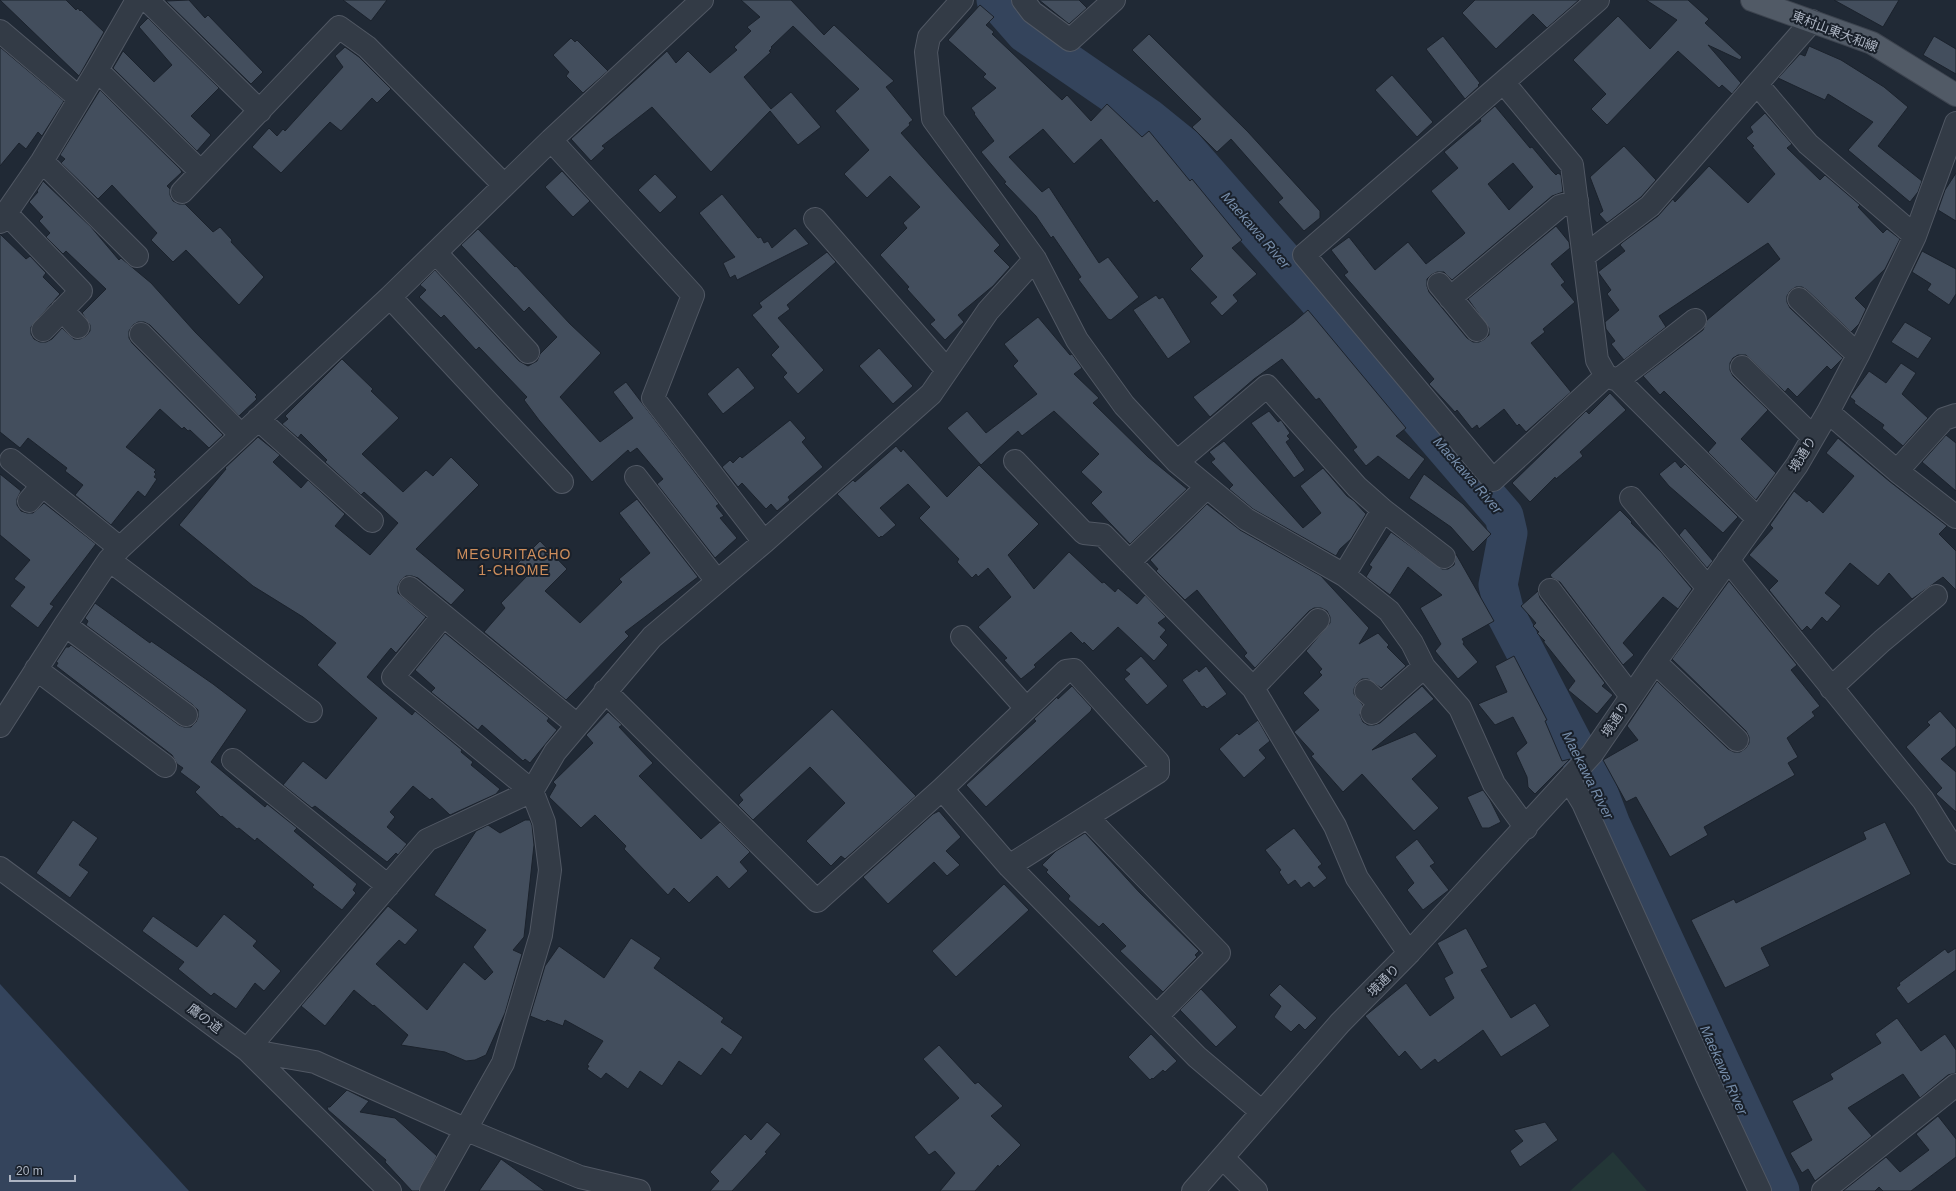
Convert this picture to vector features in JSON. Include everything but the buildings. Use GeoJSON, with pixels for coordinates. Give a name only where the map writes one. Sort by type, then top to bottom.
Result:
{"type":"FeatureCollection","features":[{"type":"Feature","properties":{"kind":"main road","name":"東村山東大和線"},"geometry":{"type":"LineString","coordinates":[[1752,0],[1872,43],[1956,95]]}},
{"type":"Feature","properties":{"kind":"street"},"geometry":{"type":"LineString","coordinates":[[43,330],[81,291],[2,218],[42,160],[97,70],[136,0]]}},
{"type":"Feature","properties":{"kind":"street"},"geometry":{"type":"LineString","coordinates":[[147,0],[260,111]]}},
{"type":"Feature","properties":{"kind":"street"},"geometry":{"type":"LineString","coordinates":[[0,726],[65,625],[115,554],[390,297],[551,140],[702,0]]}},
{"type":"Feature","properties":{"kind":"street"},"geometry":{"type":"LineString","coordinates":[[962,0],[929,37],[926,52],[933,119],[1035,259],[1076,340],[1124,405],[1177,462],[1246,518],[1344,575],[1389,611],[1412,643],[1424,667],[1460,708],[1494,784],[1526,828]]}},
{"type":"Feature","properties":{"kind":"street"},"geometry":{"type":"LineString","coordinates":[[1024,0],[1032,12],[1070,40],[1114,0]]}},
{"type":"Feature","properties":{"kind":"street"},"geometry":{"type":"LineString","coordinates":[[1598,0],[1304,255],[1492,480],[1612,378],[1695,320]]}},
{"type":"Feature","properties":{"kind":"street"},"geometry":{"type":"LineString","coordinates":[[1584,256],[1650,206],[1812,21]]}},
{"type":"Feature","properties":{"kind":"street"},"geometry":{"type":"LineString","coordinates":[[182,192],[339,27],[367,47],[504,185]]}},
{"type":"Feature","properties":{"kind":"street"},"geometry":{"type":"LineString","coordinates":[[0,31],[79,98]]}},
{"type":"Feature","properties":{"kind":"street"},"geometry":{"type":"LineString","coordinates":[[97,70],[202,172]]}},
{"type":"Feature","properties":{"kind":"street"},"geometry":{"type":"LineString","coordinates":[[1504,83],[1572,165],[1597,360],[1612,378],[1758,519]]}},
{"type":"Feature","properties":{"kind":"street"},"geometry":{"type":"LineString","coordinates":[[1757,84],[1808,144],[1915,236]]}},
{"type":"Feature","properties":{"kind":"street","name":"境通り"},"geometry":{"type":"LineString","coordinates":[[1193,1191],[1340,1023],[1409,953],[1526,828],[1592,754],[1654,662],[1797,465],[1828,412],[1858,355],[1915,236],[1956,123]]}},
{"type":"Feature","properties":{"kind":"street"},"geometry":{"type":"LineString","coordinates":[[551,140],[693,295],[653,398],[764,542]]}},
{"type":"Feature","properties":{"kind":"street"},"geometry":{"type":"LineString","coordinates":[[42,160],[137,256]]}},
{"type":"Feature","properties":{"kind":"street"},"geometry":{"type":"LineString","coordinates":[[1477,330],[1444,291],[1560,206],[1577,201]]}},
{"type":"Feature","properties":{"kind":"street"},"geometry":{"type":"LineString","coordinates":[[815,219],[947,370]]}},
{"type":"Feature","properties":{"kind":"street"},"geometry":{"type":"LineString","coordinates":[[436,253],[528,352]]}},
{"type":"Feature","properties":{"kind":"street"},"geometry":{"type":"LineString","coordinates":[[247,1050],[427,840],[532,791],[554,752],[652,637],[764,542],[931,394],[988,311],[1035,259]]}},
{"type":"Feature","properties":{"kind":"street"},"geometry":{"type":"LineString","coordinates":[[390,297],[562,482]]}},
{"type":"Feature","properties":{"kind":"street"},"geometry":{"type":"LineString","coordinates":[[1799,299],[1858,355]]}},
{"type":"Feature","properties":{"kind":"street"},"geometry":{"type":"LineString","coordinates":[[62,310],[78,327]]}},
{"type":"Feature","properties":{"kind":"street"},"geometry":{"type":"LineString","coordinates":[[141,334],[241,435]]}},
{"type":"Feature","properties":{"kind":"street"},"geometry":{"type":"LineString","coordinates":[[1742,367],[1813,437]]}},
{"type":"Feature","properties":{"kind":"street"},"geometry":{"type":"LineString","coordinates":[[1177,462],[1267,386],[1357,487],[1383,510],[1444,557]]}},
{"type":"Feature","properties":{"kind":"street"},"geometry":{"type":"LineString","coordinates":[[1828,412],[1897,471],[1956,517]]}},
{"type":"Feature","properties":{"kind":"street"},"geometry":{"type":"LineString","coordinates":[[1897,471],[1944,420],[1956,415]]}},
{"type":"Feature","properties":{"kind":"street"},"geometry":{"type":"LineString","coordinates":[[258,419],[372,521]]}},
{"type":"Feature","properties":{"kind":"street"},"geometry":{"type":"LineString","coordinates":[[11,460],[36,494],[115,554],[311,711]]}},
{"type":"Feature","properties":{"kind":"street"},"geometry":{"type":"LineString","coordinates":[[1015,461],[1084,533],[1103,535],[1253,688],[1335,826],[1357,878],[1409,953]]}},
{"type":"Feature","properties":{"kind":"street"},"geometry":{"type":"LineString","coordinates":[[636,478],[717,581]]}},
{"type":"Feature","properties":{"kind":"street"},"geometry":{"type":"LineString","coordinates":[[1129,562],[1207,487]]}},
{"type":"Feature","properties":{"kind":"street"},"geometry":{"type":"LineString","coordinates":[[1631,498],[1708,588]]}},
{"type":"Feature","properties":{"kind":"street"},"geometry":{"type":"LineString","coordinates":[[1344,575],[1383,510]]}},
{"type":"Feature","properties":{"kind":"street"},"geometry":{"type":"LineString","coordinates":[[1728,560],[1923,800],[1956,853]]}},
{"type":"Feature","properties":{"kind":"street"},"geometry":{"type":"LineString","coordinates":[[410,588],[577,725]]}},
{"type":"Feature","properties":{"kind":"street"},"geometry":{"type":"LineString","coordinates":[[1550,590],[1631,696]]}},
{"type":"Feature","properties":{"kind":"street"},"geometry":{"type":"LineString","coordinates":[[1831,688],[1882,641],[1936,596]]}},
{"type":"Feature","properties":{"kind":"street"},"geometry":{"type":"LineString","coordinates":[[431,1191],[467,1130],[503,1062],[541,935],[550,870],[544,822],[532,791],[394,677],[443,616]]}},
{"type":"Feature","properties":{"kind":"street"},"geometry":{"type":"LineString","coordinates":[[1253,688],[1318,620]]}},
{"type":"Feature","properties":{"kind":"street"},"geometry":{"type":"LineString","coordinates":[[65,625],[163,687],[186,715]]}},
{"type":"Feature","properties":{"kind":"street"},"geometry":{"type":"LineString","coordinates":[[962,637],[1026,708]]}},
{"type":"Feature","properties":{"kind":"street"},"geometry":{"type":"LineString","coordinates":[[1654,662],[1737,740]]}},
{"type":"Feature","properties":{"kind":"street"},"geometry":{"type":"LineString","coordinates":[[1373,703],[1424,667]]}},
{"type":"Feature","properties":{"kind":"street"},"geometry":{"type":"LineString","coordinates":[[36,670],[157,752]]}},
{"type":"Feature","properties":{"kind":"street"},"geometry":{"type":"LineString","coordinates":[[605,691],[817,901],[942,789],[1066,671],[1074,670],[1158,762],[1158,772],[1009,866]]}},
{"type":"Feature","properties":{"kind":"street"},"geometry":{"type":"LineString","coordinates":[[232,760],[388,886]]}},
{"type":"Feature","properties":{"kind":"street"},"geometry":{"type":"LineString","coordinates":[[1572,776],[1706,1076],[1760,1191]]}},
{"type":"Feature","properties":{"kind":"street"},"geometry":{"type":"LineString","coordinates":[[942,789],[1009,866],[1197,1057],[1262,1112]]}},
{"type":"Feature","properties":{"kind":"street"},"geometry":{"type":"LineString","coordinates":[[1087,817],[1219,953],[1157,1016]]}},
{"type":"Feature","properties":{"kind":"street","name":"鷹の道"},"geometry":{"type":"LineString","coordinates":[[0,868],[247,1050],[390,1191]]}},
{"type":"Feature","properties":{"kind":"street"},"geometry":{"type":"LineString","coordinates":[[247,1050],[315,1062],[467,1130],[580,1177],[639,1191]]}},
{"type":"Feature","properties":{"kind":"street"},"geometry":{"type":"LineString","coordinates":[[1823,1191],[1956,1085]]}},
{"type":"Feature","properties":{"kind":"street"},"geometry":{"type":"LineString","coordinates":[[1223,1158],[1256,1191]]}},
{"type":"Feature","properties":{"kind":"shaded area"},"geometry":{"type":"Polygon","coordinates":[[[1613,1152],[1647,1191],[1570,1191],[1613,1152]]]}},
{"type":"Feature","properties":{"kind":"water"},"geometry":{"type":"Polygon","coordinates":[[[0,984],[189,1191],[0,1191],[0,984]]]}},
{"type":"Feature","properties":{"kind":"waterway","name":"Maekawa River"},"geometry":{"type":"LineString","coordinates":[[996,0],[1025,33],[1147,117],[1184,147],[1504,516],[1508,533],[1498,585],[1505,613],[1598,791],[1611,825],[1780,1191]]}},
{"type":"Feature","properties":{"kind":"district","name":"MEGURITACHO 1-CHOME"},"geometry":{"type":"Point","coordinates":[514,562]}}]}
